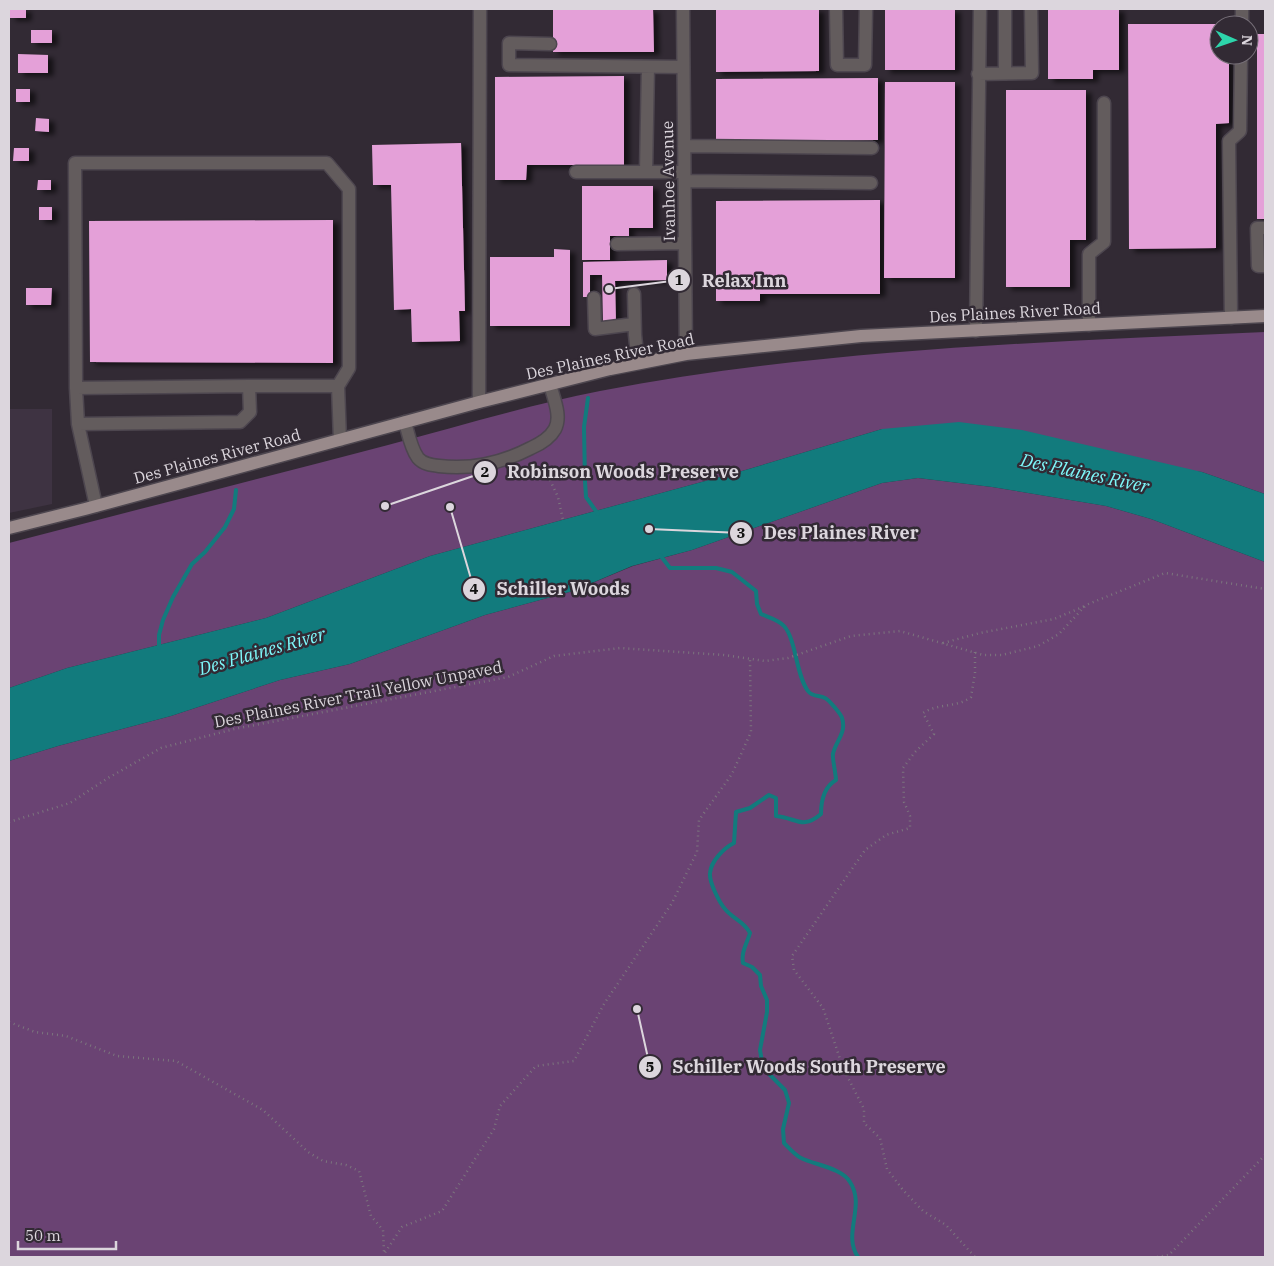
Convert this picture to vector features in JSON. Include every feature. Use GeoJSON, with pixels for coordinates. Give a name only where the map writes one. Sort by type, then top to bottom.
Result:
{"type":"FeatureCollection","features":[{"type":"Feature","properties":{"kind":"main road","name":"Des Plaines River Road"},"geometry":{"type":"LineString","coordinates":[[9,528],[479,402],[638,363],[686,354],[861,336],[1265,316]]}},
{"type":"Feature","properties":{"kind":"street"},"geometry":{"type":"LineString","coordinates":[[479,402],[480,9]]}},
{"type":"Feature","properties":{"kind":"street","name":"Ivanhoe Avenue"},"geometry":{"type":"LineString","coordinates":[[683,9],[686,354]]}},
{"type":"Feature","properties":{"kind":"street"},"geometry":{"type":"LineString","coordinates":[[836,9],[836,65],[864,65],[866,9]]}},
{"type":"Feature","properties":{"kind":"street"},"geometry":{"type":"LineString","coordinates":[[976,331],[980,9]]}},
{"type":"Feature","properties":{"kind":"street"},"geometry":{"type":"LineString","coordinates":[[1006,9],[1006,73]]}},
{"type":"Feature","properties":{"kind":"street"},"geometry":{"type":"LineString","coordinates":[[978,74],[1032,73],[1031,9]]}},
{"type":"Feature","properties":{"kind":"street"},"geometry":{"type":"LineString","coordinates":[[550,44],[509,43],[509,65],[683,67]]}},
{"type":"Feature","properties":{"kind":"street"},"geometry":{"type":"LineString","coordinates":[[1232,318],[1230,141],[1240,131],[1241,65]]}},
{"type":"Feature","properties":{"kind":"street"},"geometry":{"type":"LineString","coordinates":[[646,172],[648,67]]}},
{"type":"Feature","properties":{"kind":"street"},"geometry":{"type":"LineString","coordinates":[[1089,325],[1088,254],[1104,242],[1104,103]]}},
{"type":"Feature","properties":{"kind":"street"},"geometry":{"type":"LineString","coordinates":[[684,146],[872,148]]}},
{"type":"Feature","properties":{"kind":"street"},"geometry":{"type":"LineString","coordinates":[[96,506],[78,424],[76,388],[75,162],[327,163],[349,189],[348,368],[338,386],[340,440]]}},
{"type":"Feature","properties":{"kind":"street"},"geometry":{"type":"LineString","coordinates":[[576,172],[646,172],[684,177],[871,183]]}},
{"type":"Feature","properties":{"kind":"street"},"geometry":{"type":"LineString","coordinates":[[1265,228],[1257,228],[1258,266],[1265,266]]}},
{"type":"Feature","properties":{"kind":"street"},"geometry":{"type":"LineString","coordinates":[[618,244],[685,243]]}},
{"type":"Feature","properties":{"kind":"street"},"geometry":{"type":"LineString","coordinates":[[634,294],[634,324],[638,363]]}},
{"type":"Feature","properties":{"kind":"street"},"geometry":{"type":"LineString","coordinates":[[594,298],[595,329],[634,324]]}},
{"type":"Feature","properties":{"kind":"street"},"geometry":{"type":"LineString","coordinates":[[405,422],[414,451],[424,463],[451,467],[488,464],[520,454],[550,436],[556,428],[558,419],[550,384]]}},
{"type":"Feature","properties":{"kind":"street"},"geometry":{"type":"LineString","coordinates":[[78,424],[240,422],[250,412],[249,386]]}},
{"type":"Feature","properties":{"kind":"street"},"geometry":{"type":"LineString","coordinates":[[76,388],[338,386]]}},
{"type":"Feature","properties":{"kind":"path"},"geometry":{"type":"LineString","coordinates":[[550,480],[558,497],[564,520]]}},
{"type":"Feature","properties":{"kind":"path","name":"Des Plaines River Trail Yellow Unpaved"},"geometry":{"type":"LineString","coordinates":[[9,822],[70,803],[108,778],[161,748],[234,729],[508,677],[554,656],[620,648],[724,655],[765,661],[788,658],[851,636],[900,631],[983,655],[1002,655],[1038,646],[1059,634],[1086,605],[1165,573],[1265,588]]}},
{"type":"Feature","properties":{"kind":"path"},"geometry":{"type":"LineString","coordinates":[[943,643],[980,633],[1054,619],[1086,605]]}},
{"type":"Feature","properties":{"kind":"path"},"geometry":{"type":"LineString","coordinates":[[974,652],[976,673],[971,697],[963,703],[932,708],[923,712],[934,734],[915,752],[904,768],[904,802],[910,816],[910,828],[886,834],[865,850],[792,956],[794,970],[823,1008],[844,1068],[864,1108],[864,1122],[880,1138],[887,1169],[902,1190],[923,1211],[946,1225],[975,1257]]}},
{"type":"Feature","properties":{"kind":"path"},"geometry":{"type":"LineString","coordinates":[[384,1256],[402,1228],[442,1211],[494,1129],[500,1106],[536,1066],[574,1061],[604,1004],[672,903],[697,852],[699,820],[732,774],[751,732],[750,659]]}},
{"type":"Feature","properties":{"kind":"path"},"geometry":{"type":"LineString","coordinates":[[9,1022],[36,1032],[66,1036],[117,1056],[176,1061],[262,1110],[308,1152],[323,1160],[346,1165],[359,1171],[371,1216],[384,1230],[384,1256]]}},
{"type":"Feature","properties":{"kind":"path"},"geometry":{"type":"LineString","coordinates":[[1157,1257],[1169,1255],[1265,1155]]}},
{"type":"Feature","properties":{"kind":"shaded area"},"geometry":{"type":"Polygon","coordinates":[[[1265,332],[1265,494],[1202,472],[882,429],[742,471],[430,556],[266,618],[67,668],[9,688],[9,543],[494,416],[600,391],[682,377],[765,365],[931,349],[1265,332]]]}},
{"type":"Feature","properties":{"kind":"shaded area"},"geometry":{"type":"Polygon","coordinates":[[[9,409],[52,409],[52,504],[9,513],[9,409]]]}},
{"type":"Feature","properties":{"kind":"shaded area"},"geometry":{"type":"Polygon","coordinates":[[[918,478],[992,487],[1106,506],[1151,519],[1265,562],[1265,1257],[9,1257],[9,761],[171,716],[280,680],[350,664],[485,615],[573,591],[633,566],[692,550],[882,483],[918,478]]]}},
{"type":"Feature","properties":{"kind":"water"},"geometry":{"type":"Polygon","coordinates":[[[959,422],[1022,430],[1202,472],[1265,494],[1265,562],[1151,519],[1106,506],[992,487],[918,478],[882,483],[692,550],[632,566],[573,591],[485,615],[350,664],[280,680],[171,716],[9,761],[9,688],[67,668],[266,618],[430,556],[742,471],[882,429],[959,422]]]}},
{"type":"Feature","properties":{"kind":"building"},"geometry":{"type":"Polygon","coordinates":[[[10,9],[26,9],[26,18],[10,18],[10,9]]]}},
{"type":"Feature","properties":{"kind":"building"},"geometry":{"type":"Polygon","coordinates":[[[553,9],[653,9],[654,52],[553,52],[553,9]]]}},
{"type":"Feature","properties":{"kind":"building"},"geometry":{"type":"Polygon","coordinates":[[[716,9],[819,9],[819,71],[716,72],[716,9]]]}},
{"type":"Feature","properties":{"kind":"building"},"geometry":{"type":"Polygon","coordinates":[[[885,9],[955,9],[955,70],[885,70],[885,9]]]}},
{"type":"Feature","properties":{"kind":"building"},"geometry":{"type":"Polygon","coordinates":[[[1048,9],[1119,9],[1119,70],[1093,70],[1093,79],[1048,79],[1048,9]]]}},
{"type":"Feature","properties":{"kind":"building"},"geometry":{"type":"Polygon","coordinates":[[[1128,24],[1209,24],[1209,65],[1229,65],[1229,123],[1216,124],[1216,248],[1129,249],[1128,24]]]}},
{"type":"Feature","properties":{"kind":"building"},"geometry":{"type":"Polygon","coordinates":[[[31,30],[52,30],[52,43],[31,43],[31,30]]]}},
{"type":"Feature","properties":{"kind":"building"},"geometry":{"type":"Polygon","coordinates":[[[1259,34],[1265,34],[1265,219],[1257,219],[1257,65],[1259,65],[1259,34]]]}},
{"type":"Feature","properties":{"kind":"building"},"geometry":{"type":"Polygon","coordinates":[[[18,54],[48,55],[48,73],[18,73],[18,54]]]}},
{"type":"Feature","properties":{"kind":"building"},"geometry":{"type":"Polygon","coordinates":[[[624,76],[624,165],[527,165],[526,180],[495,180],[495,77],[624,76]]]}},
{"type":"Feature","properties":{"kind":"building"},"geometry":{"type":"Polygon","coordinates":[[[878,78],[878,140],[716,141],[716,79],[878,78]]]}},
{"type":"Feature","properties":{"kind":"building"},"geometry":{"type":"Polygon","coordinates":[[[885,82],[955,82],[955,278],[884,278],[885,82]]]}},
{"type":"Feature","properties":{"kind":"building"},"geometry":{"type":"Polygon","coordinates":[[[16,89],[30,89],[30,102],[16,102],[16,89]]]}},
{"type":"Feature","properties":{"kind":"building"},"geometry":{"type":"Polygon","coordinates":[[[1006,90],[1086,90],[1086,240],[1070,240],[1070,287],[1006,287],[1006,90]]]}},
{"type":"Feature","properties":{"kind":"building"},"geometry":{"type":"Polygon","coordinates":[[[36,118],[49,119],[49,132],[35,131],[36,118]]]}},
{"type":"Feature","properties":{"kind":"building"},"geometry":{"type":"Polygon","coordinates":[[[461,143],[465,311],[459,311],[460,341],[412,342],[411,309],[394,310],[391,185],[373,185],[372,145],[461,143]]]}},
{"type":"Feature","properties":{"kind":"building"},"geometry":{"type":"Polygon","coordinates":[[[14,148],[29,148],[29,161],[13,161],[14,148]]]}},
{"type":"Feature","properties":{"kind":"building"},"geometry":{"type":"Polygon","coordinates":[[[38,180],[51,180],[51,190],[37,190],[38,180]]]}},
{"type":"Feature","properties":{"kind":"building"},"geometry":{"type":"Polygon","coordinates":[[[582,186],[653,186],[653,228],[629,228],[629,236],[610,236],[610,260],[582,260],[582,186]]]}},
{"type":"Feature","properties":{"kind":"building"},"geometry":{"type":"Polygon","coordinates":[[[880,200],[880,294],[760,294],[760,301],[716,301],[716,201],[880,200]]]}},
{"type":"Feature","properties":{"kind":"building"},"geometry":{"type":"Polygon","coordinates":[[[39,207],[52,207],[52,220],[39,220],[39,207]]]}},
{"type":"Feature","properties":{"kind":"building"},"geometry":{"type":"Polygon","coordinates":[[[333,220],[333,363],[90,362],[89,221],[333,220]]]}},
{"type":"Feature","properties":{"kind":"building"},"geometry":{"type":"Polygon","coordinates":[[[554,249],[570,250],[570,326],[490,326],[490,257],[554,257],[554,249]]]}},
{"type":"Feature","properties":{"kind":"building"},"geometry":{"type":"Polygon","coordinates":[[[667,260],[667,280],[615,281],[616,322],[603,322],[602,275],[590,275],[590,297],[583,297],[583,262],[667,260]]]}},
{"type":"Feature","properties":{"kind":"building"},"geometry":{"type":"Polygon","coordinates":[[[26,288],[52,288],[51,305],[26,305],[26,288]]]}},
{"type":"Feature","properties":{"kind":"waterway"},"geometry":{"type":"LineString","coordinates":[[588,398],[584,427],[586,497],[598,514]]}},
{"type":"Feature","properties":{"kind":"waterway"},"geometry":{"type":"LineString","coordinates":[[159,648],[159,635],[163,620],[173,597],[192,564],[205,552],[225,527],[234,509],[236,490]]}},
{"type":"Feature","properties":{"kind":"waterway"},"geometry":{"type":"LineString","coordinates":[[660,555],[670,568],[716,568],[732,572],[756,591],[757,604],[761,614],[779,622],[788,632],[801,676],[808,691],[827,699],[842,718],[842,733],[833,754],[836,780],[829,786],[824,795],[821,814],[814,819],[804,822],[776,816],[776,798],[769,795],[750,808],[736,812],[734,843],[726,848],[715,860],[711,868],[710,877],[715,892],[723,906],[750,933],[744,951],[743,963],[752,967],[760,975],[761,986],[767,1000],[767,1012],[760,1050],[763,1068],[785,1090],[789,1103],[783,1129],[784,1143],[799,1157],[835,1170],[850,1182],[856,1201],[852,1239],[858,1257]]}},
{"type":"Feature","properties":{"kind":"place","name":"Relax Inn"},"geometry":{"type":"Point","coordinates":[609,289]}},
{"type":"Feature","properties":{"kind":"place","name":"Robinson Woods Preserve"},"geometry":{"type":"Point","coordinates":[385,506]}},
{"type":"Feature","properties":{"kind":"place","name":"Schiller Woods"},"geometry":{"type":"Point","coordinates":[450,507]}},
{"type":"Feature","properties":{"kind":"place","name":"Des Plaines River"},"geometry":{"type":"Point","coordinates":[649,529]}},
{"type":"Feature","properties":{"kind":"place","name":"Schiller Woods South Preserve"},"geometry":{"type":"Point","coordinates":[637,1009]}}]}
